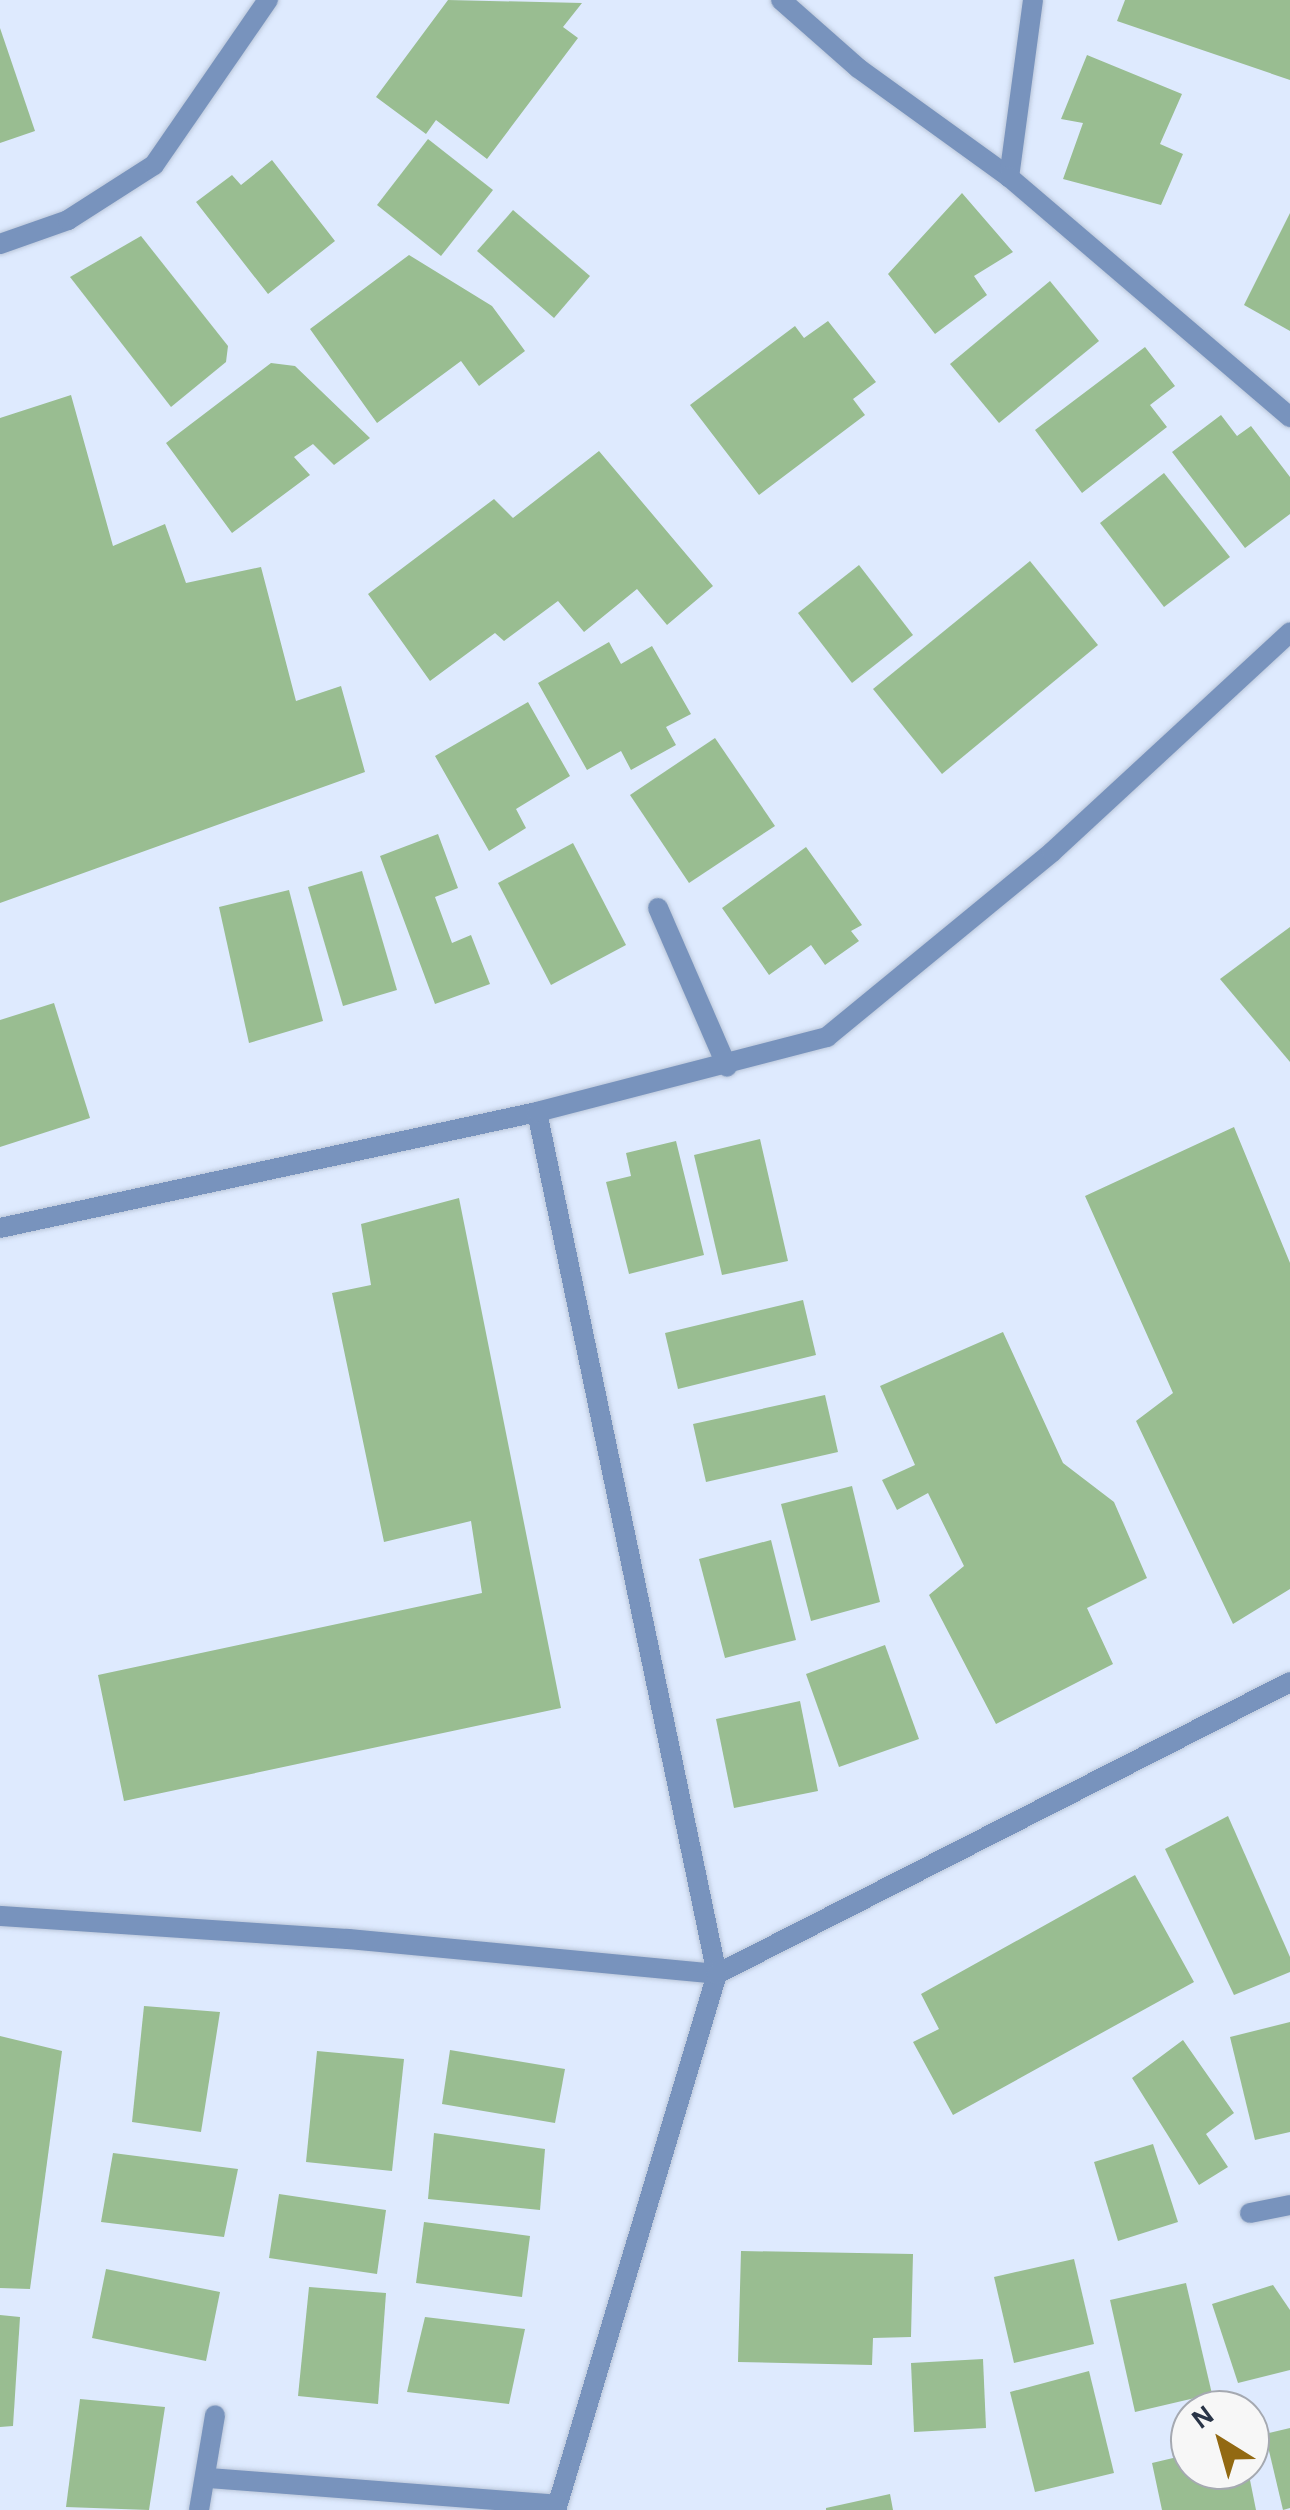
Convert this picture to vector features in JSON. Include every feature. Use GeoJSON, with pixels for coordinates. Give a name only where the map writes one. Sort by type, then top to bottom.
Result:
{"type":"FeatureCollection","features":[{"type":"Feature","properties":{"kind":"street"},"geometry":{"type":"LineString","coordinates":[[0,244],[68,220],[154,165],[268,0]]}},
{"type":"Feature","properties":{"kind":"street"},"geometry":{"type":"LineString","coordinates":[[781,0],[858,68],[1009,178],[1290,416]]}},
{"type":"Feature","properties":{"kind":"street"},"geometry":{"type":"LineString","coordinates":[[1009,178],[1032,0]]}},
{"type":"Feature","properties":{"kind":"street"},"geometry":{"type":"LineString","coordinates":[[0,1228],[537,1112],[728,1067],[827,1037],[1052,852],[1290,632]]}},
{"type":"Feature","properties":{"kind":"street"},"geometry":{"type":"LineString","coordinates":[[658,908],[728,1067]]}},
{"type":"Feature","properties":{"kind":"street"},"geometry":{"type":"LineString","coordinates":[[209,2478],[556,2508],[717,1974],[537,1112]]}},
{"type":"Feature","properties":{"kind":"street"},"geometry":{"type":"LineString","coordinates":[[0,1916],[348,1939],[717,1974],[1290,1682]]}},
{"type":"Feature","properties":{"kind":"street"},"geometry":{"type":"LineString","coordinates":[[1250,2213],[1290,2205]]}},
{"type":"Feature","properties":{"kind":"street"},"geometry":{"type":"LineString","coordinates":[[199,2510],[209,2478],[215,2415]]}},
{"type":"Feature","properties":{"kind":"building"},"geometry":{"type":"Polygon","coordinates":[[[448,0],[582,3],[563,27],[578,38],[487,159],[436,120],[426,134],[376,97],[448,0]]]}},
{"type":"Feature","properties":{"kind":"building"},"geometry":{"type":"Polygon","coordinates":[[[1125,0],[1290,0],[1290,80],[1117,21],[1125,0]]]}},
{"type":"Feature","properties":{"kind":"building"},"geometry":{"type":"Polygon","coordinates":[[[0,28],[35,131],[0,143],[0,28]]]}},
{"type":"Feature","properties":{"kind":"building"},"geometry":{"type":"Polygon","coordinates":[[[1087,55],[1182,94],[1160,144],[1183,154],[1161,205],[1063,179],[1083,123],[1061,119],[1087,55]]]}},
{"type":"Feature","properties":{"kind":"building"},"geometry":{"type":"Polygon","coordinates":[[[428,139],[493,190],[441,256],[377,205],[428,139]]]}},
{"type":"Feature","properties":{"kind":"building"},"geometry":{"type":"Polygon","coordinates":[[[272,160],[335,241],[268,294],[196,202],[232,175],[241,185],[272,160]]]}},
{"type":"Feature","properties":{"kind":"building"},"geometry":{"type":"Polygon","coordinates":[[[962,193],[1013,252],[974,276],[987,295],[935,334],[888,274],[962,193]]]}},
{"type":"Feature","properties":{"kind":"building"},"geometry":{"type":"Polygon","coordinates":[[[513,210],[590,276],[554,318],[477,251],[513,210]]]}},
{"type":"Feature","properties":{"kind":"building"},"geometry":{"type":"Polygon","coordinates":[[[1290,213],[1290,331],[1244,305],[1290,213]]]}},
{"type":"Feature","properties":{"kind":"building"},"geometry":{"type":"Polygon","coordinates":[[[141,236],[228,346],[226,362],[171,407],[70,277],[141,236]]]}},
{"type":"Feature","properties":{"kind":"building"},"geometry":{"type":"Polygon","coordinates":[[[409,255],[492,306],[525,351],[479,386],[461,361],[377,423],[310,329],[409,255]]]}},
{"type":"Feature","properties":{"kind":"building"},"geometry":{"type":"Polygon","coordinates":[[[1050,281],[1099,341],[999,423],[950,364],[1050,281]]]}},
{"type":"Feature","properties":{"kind":"building"},"geometry":{"type":"Polygon","coordinates":[[[828,321],[876,382],[853,399],[865,415],[759,495],[690,405],[795,326],[804,338],[828,321]]]}},
{"type":"Feature","properties":{"kind":"building"},"geometry":{"type":"Polygon","coordinates":[[[1145,347],[1175,386],[1150,405],[1167,427],[1082,493],[1035,430],[1145,347]]]}},
{"type":"Feature","properties":{"kind":"building"},"geometry":{"type":"Polygon","coordinates":[[[271,363],[295,366],[370,438],[334,465],[313,444],[294,457],[310,475],[232,533],[166,443],[271,363]]]}},
{"type":"Feature","properties":{"kind":"building"},"geometry":{"type":"Polygon","coordinates":[[[71,395],[113,546],[165,524],[186,583],[261,567],[296,701],[341,686],[365,772],[0,903],[0,418],[71,395]]]}},
{"type":"Feature","properties":{"kind":"building"},"geometry":{"type":"Polygon","coordinates":[[[1221,415],[1237,436],[1251,426],[1290,477],[1290,514],[1245,548],[1172,452],[1221,415]]]}},
{"type":"Feature","properties":{"kind":"building"},"geometry":{"type":"Polygon","coordinates":[[[599,451],[713,586],[667,625],[637,589],[584,632],[558,601],[504,641],[495,633],[430,681],[368,594],[494,499],[513,518],[599,451]]]}},
{"type":"Feature","properties":{"kind":"building"},"geometry":{"type":"Polygon","coordinates":[[[1164,473],[1230,557],[1164,607],[1100,523],[1164,473]]]}},
{"type":"Feature","properties":{"kind":"building"},"geometry":{"type":"Polygon","coordinates":[[[1030,561],[1098,645],[942,774],[873,689],[1030,561]]]}},
{"type":"Feature","properties":{"kind":"building"},"geometry":{"type":"Polygon","coordinates":[[[859,565],[913,635],[852,683],[798,613],[859,565]]]}},
{"type":"Feature","properties":{"kind":"building"},"geometry":{"type":"Polygon","coordinates":[[[609,642],[621,664],[652,646],[691,714],[666,727],[676,745],[631,770],[621,751],[587,770],[538,683],[609,642]]]}},
{"type":"Feature","properties":{"kind":"building"},"geometry":{"type":"Polygon","coordinates":[[[528,702],[570,776],[516,809],[526,828],[489,851],[435,756],[528,702]]]}},
{"type":"Feature","properties":{"kind":"building"},"geometry":{"type":"Polygon","coordinates":[[[715,738],[775,826],[689,883],[630,795],[715,738]]]}},
{"type":"Feature","properties":{"kind":"building"},"geometry":{"type":"Polygon","coordinates":[[[438,834],[458,888],[435,897],[452,943],[471,935],[490,984],[435,1004],[380,856],[438,834]]]}},
{"type":"Feature","properties":{"kind":"building"},"geometry":{"type":"Polygon","coordinates":[[[573,843],[626,945],[551,985],[498,883],[573,843]]]}},
{"type":"Feature","properties":{"kind":"building"},"geometry":{"type":"Polygon","coordinates":[[[806,847],[862,925],[851,931],[859,941],[825,965],[811,945],[769,975],[722,908],[806,847]]]}},
{"type":"Feature","properties":{"kind":"building"},"geometry":{"type":"Polygon","coordinates":[[[362,871],[397,990],[343,1006],[308,887],[362,871]]]}},
{"type":"Feature","properties":{"kind":"building"},"geometry":{"type":"Polygon","coordinates":[[[289,890],[323,1021],[249,1043],[219,907],[289,890]]]}},
{"type":"Feature","properties":{"kind":"building"},"geometry":{"type":"Polygon","coordinates":[[[1290,927],[1290,1062],[1220,979],[1290,927]]]}},
{"type":"Feature","properties":{"kind":"building"},"geometry":{"type":"Polygon","coordinates":[[[54,1003],[90,1118],[0,1147],[0,1020],[54,1003]]]}},
{"type":"Feature","properties":{"kind":"building"},"geometry":{"type":"Polygon","coordinates":[[[1234,1127],[1290,1263],[1290,1589],[1233,1624],[1136,1421],[1173,1393],[1085,1196],[1234,1127]]]}},
{"type":"Feature","properties":{"kind":"building"},"geometry":{"type":"Polygon","coordinates":[[[760,1139],[788,1261],[722,1275],[694,1155],[760,1139]]]}},
{"type":"Feature","properties":{"kind":"building"},"geometry":{"type":"Polygon","coordinates":[[[676,1141],[704,1255],[629,1274],[606,1182],[631,1176],[626,1153],[676,1141]]]}},
{"type":"Feature","properties":{"kind":"building"},"geometry":{"type":"Polygon","coordinates":[[[459,1198],[561,1708],[124,1801],[98,1675],[482,1593],[471,1521],[384,1542],[332,1293],[371,1285],[361,1224],[459,1198]]]}},
{"type":"Feature","properties":{"kind":"building"},"geometry":{"type":"Polygon","coordinates":[[[803,1300],[816,1355],[678,1389],[665,1333],[803,1300]]]}},
{"type":"Feature","properties":{"kind":"building"},"geometry":{"type":"Polygon","coordinates":[[[1003,1332],[1063,1463],[1114,1502],[1147,1578],[1087,1608],[1113,1664],[996,1724],[929,1595],[964,1566],[928,1493],[897,1510],[882,1480],[915,1465],[880,1386],[1003,1332]]]}},
{"type":"Feature","properties":{"kind":"building"},"geometry":{"type":"Polygon","coordinates":[[[825,1395],[838,1452],[706,1482],[693,1424],[825,1395]]]}},
{"type":"Feature","properties":{"kind":"building"},"geometry":{"type":"Polygon","coordinates":[[[852,1486],[880,1602],[811,1621],[781,1504],[852,1486]]]}},
{"type":"Feature","properties":{"kind":"building"},"geometry":{"type":"Polygon","coordinates":[[[771,1540],[796,1640],[725,1658],[699,1559],[771,1540]]]}},
{"type":"Feature","properties":{"kind":"building"},"geometry":{"type":"Polygon","coordinates":[[[885,1645],[919,1739],[839,1767],[806,1674],[885,1645]]]}},
{"type":"Feature","properties":{"kind":"building"},"geometry":{"type":"Polygon","coordinates":[[[800,1701],[818,1791],[734,1808],[716,1719],[800,1701]]]}},
{"type":"Feature","properties":{"kind":"building"},"geometry":{"type":"Polygon","coordinates":[[[1228,1816],[1290,1957],[1290,1972],[1234,1995],[1165,1849],[1228,1816]]]}},
{"type":"Feature","properties":{"kind":"building"},"geometry":{"type":"Polygon","coordinates":[[[1135,1875],[1194,1982],[953,2115],[913,2042],[939,2029],[921,1994],[1135,1875]]]}},
{"type":"Feature","properties":{"kind":"building"},"geometry":{"type":"Polygon","coordinates":[[[144,2006],[220,2012],[201,2132],[132,2122],[144,2006]]]}},
{"type":"Feature","properties":{"kind":"building"},"geometry":{"type":"Polygon","coordinates":[[[1290,2022],[1290,2132],[1255,2140],[1230,2037],[1290,2022]]]}},
{"type":"Feature","properties":{"kind":"building"},"geometry":{"type":"Polygon","coordinates":[[[0,2036],[62,2051],[30,2289],[0,2288],[0,2036]]]}},
{"type":"Feature","properties":{"kind":"building"},"geometry":{"type":"Polygon","coordinates":[[[1183,2040],[1234,2113],[1206,2134],[1228,2167],[1199,2185],[1132,2078],[1183,2040]]]}},
{"type":"Feature","properties":{"kind":"building"},"geometry":{"type":"Polygon","coordinates":[[[450,2050],[565,2069],[555,2123],[442,2104],[450,2050]]]}},
{"type":"Feature","properties":{"kind":"building"},"geometry":{"type":"Polygon","coordinates":[[[317,2051],[404,2059],[392,2171],[306,2162],[317,2051]]]}},
{"type":"Feature","properties":{"kind":"building"},"geometry":{"type":"Polygon","coordinates":[[[434,2133],[545,2149],[540,2210],[428,2199],[434,2133]]]}},
{"type":"Feature","properties":{"kind":"building"},"geometry":{"type":"Polygon","coordinates":[[[1153,2144],[1178,2222],[1118,2241],[1094,2162],[1153,2144]]]}},
{"type":"Feature","properties":{"kind":"building"},"geometry":{"type":"Polygon","coordinates":[[[113,2153],[238,2169],[224,2237],[101,2222],[113,2153]]]}},
{"type":"Feature","properties":{"kind":"building"},"geometry":{"type":"Polygon","coordinates":[[[279,2194],[386,2210],[377,2274],[269,2258],[279,2194]]]}},
{"type":"Feature","properties":{"kind":"building"},"geometry":{"type":"Polygon","coordinates":[[[424,2222],[530,2236],[522,2297],[416,2283],[424,2222]]]}},
{"type":"Feature","properties":{"kind":"building"},"geometry":{"type":"Polygon","coordinates":[[[741,2251],[913,2254],[911,2337],[873,2338],[872,2365],[738,2362],[741,2251]]]}},
{"type":"Feature","properties":{"kind":"building"},"geometry":{"type":"Polygon","coordinates":[[[1074,2259],[1094,2344],[1014,2363],[994,2277],[1074,2259]]]}},
{"type":"Feature","properties":{"kind":"building"},"geometry":{"type":"Polygon","coordinates":[[[106,2269],[220,2292],[206,2361],[92,2338],[106,2269]]]}},
{"type":"Feature","properties":{"kind":"building"},"geometry":{"type":"Polygon","coordinates":[[[1186,2283],[1211,2390],[1170,2390],[1170,2404],[1135,2412],[1110,2300],[1186,2283]]]}},
{"type":"Feature","properties":{"kind":"building"},"geometry":{"type":"Polygon","coordinates":[[[1273,2285],[1290,2310],[1290,2370],[1238,2383],[1212,2304],[1273,2285]]]}},
{"type":"Feature","properties":{"kind":"building"},"geometry":{"type":"Polygon","coordinates":[[[309,2287],[386,2293],[378,2404],[298,2396],[309,2287]]]}},
{"type":"Feature","properties":{"kind":"building"},"geometry":{"type":"Polygon","coordinates":[[[0,2315],[20,2317],[13,2426],[0,2427],[0,2315]]]}},
{"type":"Feature","properties":{"kind":"building"},"geometry":{"type":"Polygon","coordinates":[[[425,2317],[525,2329],[509,2404],[407,2392],[425,2317]]]}},
{"type":"Feature","properties":{"kind":"building"},"geometry":{"type":"Polygon","coordinates":[[[983,2359],[986,2428],[914,2432],[911,2363],[983,2359]]]}},
{"type":"Feature","properties":{"kind":"building"},"geometry":{"type":"Polygon","coordinates":[[[1089,2371],[1114,2473],[1035,2492],[1010,2392],[1089,2371]]]}},
{"type":"Feature","properties":{"kind":"building"},"geometry":{"type":"Polygon","coordinates":[[[80,2399],[165,2407],[149,2510],[66,2507],[80,2399]]]}},
{"type":"Feature","properties":{"kind":"building"},"geometry":{"type":"Polygon","coordinates":[[[1290,2428],[1290,2508],[1283,2510],[1270,2455],[1270,2433],[1290,2428]]]}},
{"type":"Feature","properties":{"kind":"building"},"geometry":{"type":"Polygon","coordinates":[[[1170,2459],[1170,2490],[1252,2490],[1256,2510],[1162,2510],[1152,2463],[1170,2459]]]}},
{"type":"Feature","properties":{"kind":"building"},"geometry":{"type":"Polygon","coordinates":[[[890,2494],[893,2510],[826,2510],[826,2508],[890,2494]]]}}]}
